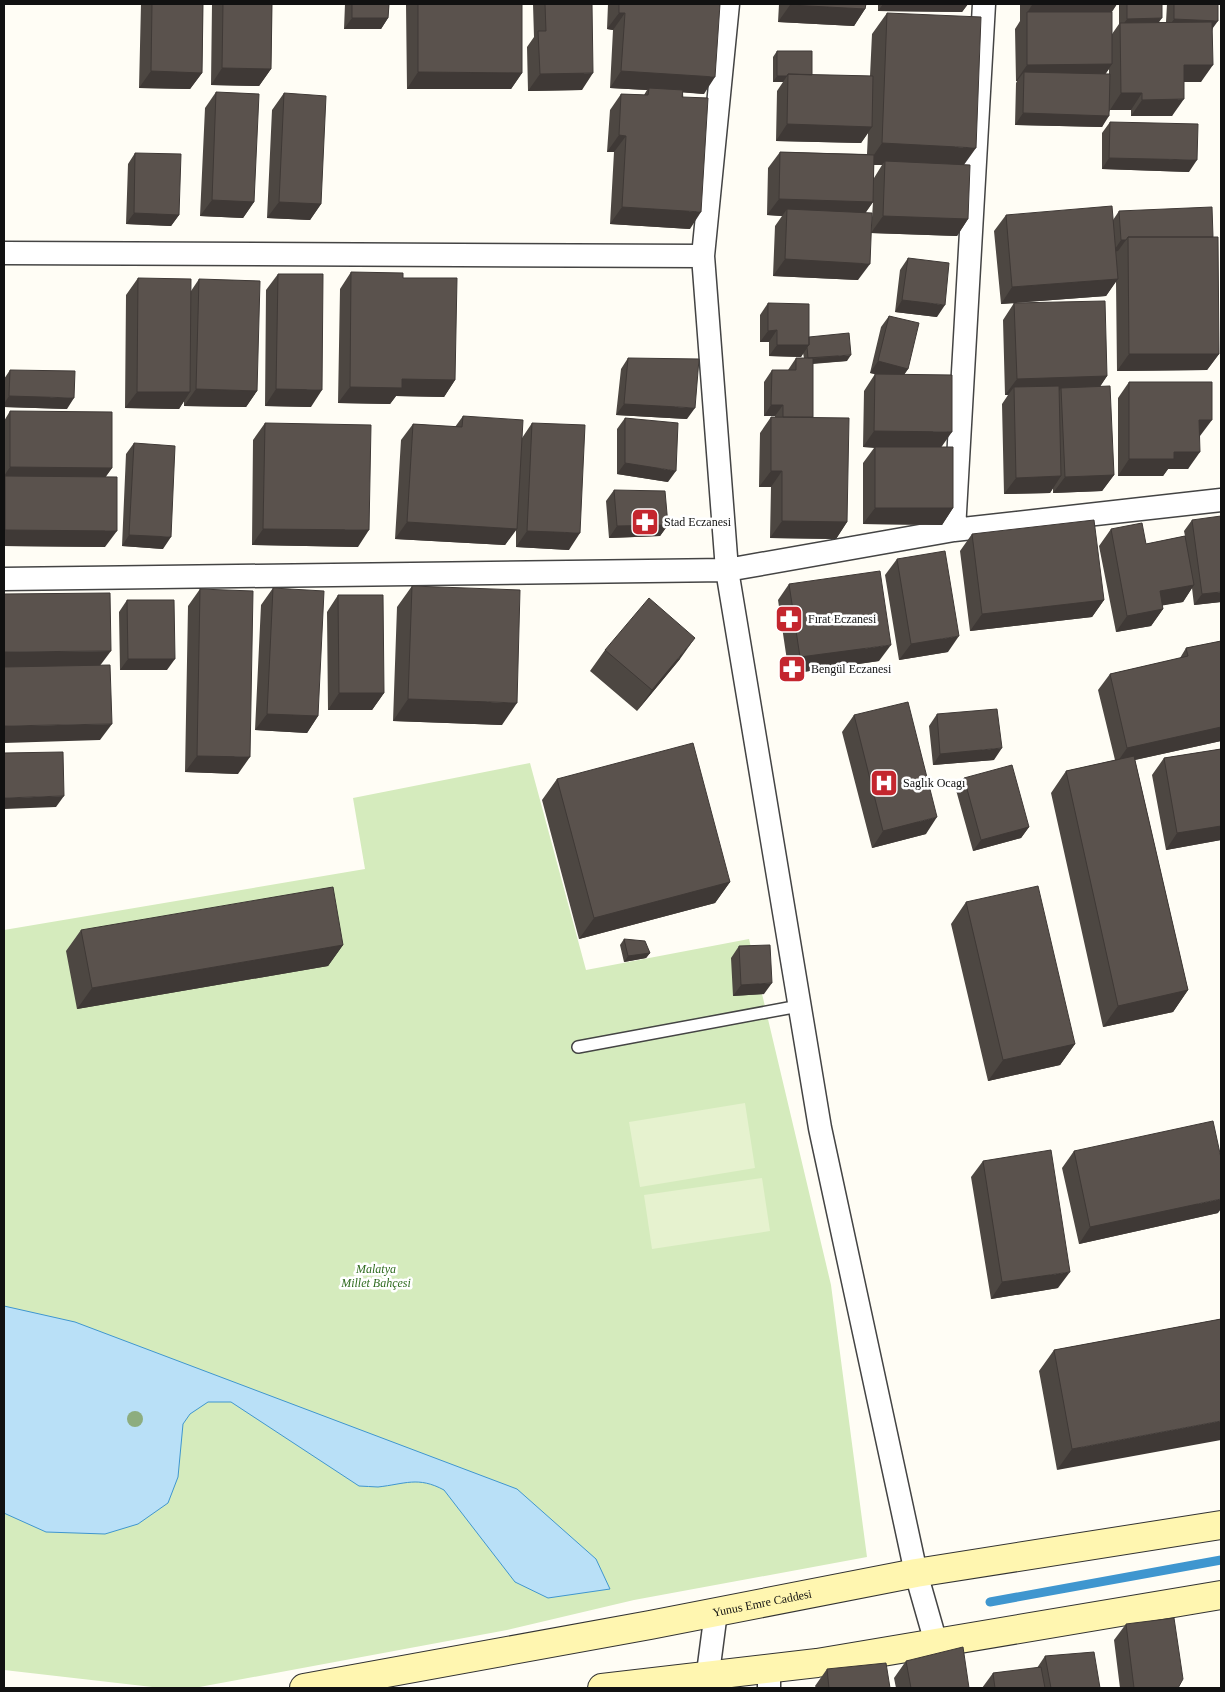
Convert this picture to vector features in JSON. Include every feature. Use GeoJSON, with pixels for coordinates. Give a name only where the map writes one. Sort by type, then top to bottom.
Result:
{"type":"FeatureCollection","features":[{"type":"Feature","properties":{"kind":"main road","name":"Yunus Emre Caddesi"},"geometry":{"type":"LineString","coordinates":[[304,1688],[916,1573],[1221,1525]]}},
{"type":"Feature","properties":{"kind":"main road"},"geometry":{"type":"LineString","coordinates":[[602,1688],[769,1678],[816,1663],[950,1647],[1221,1595]]}},
{"type":"Feature","properties":{"kind":"street"},"geometry":{"type":"LineString","coordinates":[[728,4],[703,256],[728,570],[820,1128],[916,1573],[950,1647]]}},
{"type":"Feature","properties":{"kind":"street"},"geometry":{"type":"LineString","coordinates":[[954,530],[984,4]]}},
{"type":"Feature","properties":{"kind":"street"},"geometry":{"type":"LineString","coordinates":[[4,253],[703,256]]}},
{"type":"Feature","properties":{"kind":"street"},"geometry":{"type":"LineString","coordinates":[[4,579],[728,570],[954,530],[1221,500]]}},
{"type":"Feature","properties":{"kind":"street"},"geometry":{"type":"LineString","coordinates":[[707,1682],[716,1612]]}},
{"type":"Feature","properties":{"kind":"lane"},"geometry":{"type":"LineString","coordinates":[[578,1047],[799,1006]]}},
{"type":"Feature","properties":{"kind":"green space","name":"Malatya Millet Bahçesi"},"geometry":{"type":"Polygon","coordinates":[[[530,763],[586,970],[749,939],[831,1285],[867,1557],[634,1600],[507,1630],[194,1688],[161,1688],[4,1670],[4,930],[365,869],[353,798],[530,763]]]}},
{"type":"Feature","properties":{"kind":"green space"},"geometry":{"type":"Polygon","coordinates":[[[745,1103],[755,1168],[640,1187],[629,1122],[745,1103]]]}},
{"type":"Feature","properties":{"kind":"green space"},"geometry":{"type":"Polygon","coordinates":[[[762,1178],[770,1231],[652,1249],[644,1195],[762,1178]]]}},
{"type":"Feature","properties":{"kind":"water"},"geometry":{"type":"Polygon","coordinates":[[[4,1306],[75,1322],[517,1489],[596,1559],[610,1589],[548,1598],[515,1582],[444,1490],[419,1482],[378,1487],[359,1486],[231,1402],[208,1402],[190,1414],[183,1424],[178,1477],[168,1503],[138,1524],[105,1534],[46,1532],[6,1514],[4,1513],[4,1306]]]}},
{"type":"Feature","properties":{"kind":"building"},"geometry":{"type":"Polygon","coordinates":[[[152,4],[203,4],[202,73],[151,71],[152,4]]]}},
{"type":"Feature","properties":{"kind":"building"},"geometry":{"type":"Polygon","coordinates":[[[223,4],[272,4],[271,69],[222,68],[223,4]]]}},
{"type":"Feature","properties":{"kind":"building"},"geometry":{"type":"Polygon","coordinates":[[[352,4],[389,4],[388,18],[352,18],[352,4]]]}},
{"type":"Feature","properties":{"kind":"building"},"geometry":{"type":"Polygon","coordinates":[[[418,4],[522,4],[522,73],[418,72],[418,4]]]}},
{"type":"Feature","properties":{"kind":"building"},"geometry":{"type":"Polygon","coordinates":[[[545,4],[592,4],[593,73],[540,74],[538,31],[546,31],[545,4]]]}},
{"type":"Feature","properties":{"kind":"building"},"geometry":{"type":"Polygon","coordinates":[[[619,4],[720,4],[715,77],[621,71],[625,13],[619,13],[619,4]]]}},
{"type":"Feature","properties":{"kind":"building"},"geometry":{"type":"Polygon","coordinates":[[[790,4],[866,4],[865,9],[790,4]]]}},
{"type":"Feature","properties":{"kind":"building"},"geometry":{"type":"Polygon","coordinates":[[[1032,4],[1064,4],[1032,5],[1032,4]]]}},
{"type":"Feature","properties":{"kind":"building"},"geometry":{"type":"Polygon","coordinates":[[[1127,4],[1162,4],[1162,18],[1127,19],[1127,4]]]}},
{"type":"Feature","properties":{"kind":"building"},"geometry":{"type":"Polygon","coordinates":[[[1174,4],[1218,4],[1218,21],[1174,19],[1174,4]]]}},
{"type":"Feature","properties":{"kind":"building"},"geometry":{"type":"Polygon","coordinates":[[[1027,12],[1112,12],[1112,64],[1027,65],[1027,12]]]}},
{"type":"Feature","properties":{"kind":"building"},"geometry":{"type":"Polygon","coordinates":[[[887,13],[981,17],[976,148],[882,143],[887,13]]]}},
{"type":"Feature","properties":{"kind":"building"},"geometry":{"type":"Polygon","coordinates":[[[1212,22],[1213,65],[1184,65],[1184,99],[1142,100],[1142,93],[1121,93],[1120,23],[1212,22]]]}},
{"type":"Feature","properties":{"kind":"building"},"geometry":{"type":"Polygon","coordinates":[[[777,51],[812,51],[812,75],[788,74],[787,76],[777,76],[777,51]]]}},
{"type":"Feature","properties":{"kind":"building"},"geometry":{"type":"Polygon","coordinates":[[[1024,72],[1110,74],[1109,116],[1023,113],[1024,72]]]}},
{"type":"Feature","properties":{"kind":"building"},"geometry":{"type":"Polygon","coordinates":[[[788,74],[873,76],[872,127],[787,124],[788,74]]]}},
{"type":"Feature","properties":{"kind":"building"},"geometry":{"type":"Polygon","coordinates":[[[649,88],[683,90],[682,97],[708,98],[701,212],[622,207],[626,136],[619,135],[621,94],[648,95],[649,88]]]}},
{"type":"Feature","properties":{"kind":"building"},"geometry":{"type":"Polygon","coordinates":[[[216,92],[259,94],[254,202],[212,200],[216,92]]]}},
{"type":"Feature","properties":{"kind":"building"},"geometry":{"type":"Polygon","coordinates":[[[284,93],[326,96],[321,204],[279,202],[284,93]]]}},
{"type":"Feature","properties":{"kind":"building"},"geometry":{"type":"Polygon","coordinates":[[[1110,122],[1198,124],[1197,160],[1109,158],[1110,122]]]}},
{"type":"Feature","properties":{"kind":"building"},"geometry":{"type":"Polygon","coordinates":[[[780,152],[874,155],[873,202],[779,199],[780,152]]]}},
{"type":"Feature","properties":{"kind":"building"},"geometry":{"type":"Polygon","coordinates":[[[135,153],[181,154],[179,215],[134,213],[135,153]]]}},
{"type":"Feature","properties":{"kind":"building"},"geometry":{"type":"Polygon","coordinates":[[[885,161],[970,165],[968,219],[883,216],[885,161]]]}},
{"type":"Feature","properties":{"kind":"building"},"geometry":{"type":"Polygon","coordinates":[[[1112,206],[1118,279],[1012,287],[1006,215],[1112,206]]]}},
{"type":"Feature","properties":{"kind":"building"},"geometry":{"type":"Polygon","coordinates":[[[1212,207],[1213,237],[1128,237],[1126,240],[1121,240],[1119,211],[1212,207]]]}},
{"type":"Feature","properties":{"kind":"building"},"geometry":{"type":"Polygon","coordinates":[[[787,209],[872,213],[870,264],[785,259],[787,209]]]}},
{"type":"Feature","properties":{"kind":"building"},"geometry":{"type":"Polygon","coordinates":[[[1128,237],[1218,237],[1219,354],[1129,354],[1128,237]]]}},
{"type":"Feature","properties":{"kind":"building"},"geometry":{"type":"Polygon","coordinates":[[[908,258],[949,263],[945,305],[902,300],[908,258]]]}},
{"type":"Feature","properties":{"kind":"building"},"geometry":{"type":"Polygon","coordinates":[[[351,272],[403,273],[403,278],[457,278],[455,380],[402,379],[402,388],[350,387],[351,272]]]}},
{"type":"Feature","properties":{"kind":"building"},"geometry":{"type":"Polygon","coordinates":[[[278,274],[323,274],[322,390],[276,389],[278,274]]]}},
{"type":"Feature","properties":{"kind":"building"},"geometry":{"type":"Polygon","coordinates":[[[138,278],[191,279],[190,392],[137,392],[138,278]]]}},
{"type":"Feature","properties":{"kind":"building"},"geometry":{"type":"Polygon","coordinates":[[[199,279],[260,281],[257,391],[196,389],[199,279]]]}},
{"type":"Feature","properties":{"kind":"building"},"geometry":{"type":"Polygon","coordinates":[[[1105,301],[1107,376],[1017,379],[1014,303],[1105,301]]]}},
{"type":"Feature","properties":{"kind":"building"},"geometry":{"type":"Polygon","coordinates":[[[768,303],[809,304],[809,345],[777,345],[777,330],[768,331],[768,303]]]}},
{"type":"Feature","properties":{"kind":"building"},"geometry":{"type":"Polygon","coordinates":[[[889,316],[919,323],[908,369],[878,361],[889,316]]]}},
{"type":"Feature","properties":{"kind":"building"},"geometry":{"type":"Polygon","coordinates":[[[849,333],[851,355],[808,358],[807,347],[809,345],[809,337],[849,333]]]}},
{"type":"Feature","properties":{"kind":"building"},"geometry":{"type":"Polygon","coordinates":[[[628,358],[699,359],[695,408],[624,404],[628,358]]]}},
{"type":"Feature","properties":{"kind":"building"},"geometry":{"type":"Polygon","coordinates":[[[796,358],[813,358],[813,417],[783,417],[783,405],[771,405],[772,370],[796,370],[796,358]]]}},
{"type":"Feature","properties":{"kind":"building"},"geometry":{"type":"Polygon","coordinates":[[[10,370],[75,371],[74,398],[9,396],[10,370]]]}},
{"type":"Feature","properties":{"kind":"building"},"geometry":{"type":"Polygon","coordinates":[[[875,374],[952,375],[952,432],[874,431],[875,374]]]}},
{"type":"Feature","properties":{"kind":"building"},"geometry":{"type":"Polygon","coordinates":[[[1129,382],[1212,382],[1212,420],[1199,420],[1200,452],[1174,452],[1174,459],[1129,459],[1129,382]]]}},
{"type":"Feature","properties":{"kind":"building"},"geometry":{"type":"Polygon","coordinates":[[[1059,386],[1061,476],[1016,478],[1014,387],[1059,386]]]}},
{"type":"Feature","properties":{"kind":"building"},"geometry":{"type":"Polygon","coordinates":[[[1110,386],[1114,475],[1065,477],[1061,388],[1110,386]]]}},
{"type":"Feature","properties":{"kind":"building"},"geometry":{"type":"Polygon","coordinates":[[[10,411],[112,412],[112,468],[10,467],[10,411]]]}},
{"type":"Feature","properties":{"kind":"building"},"geometry":{"type":"Polygon","coordinates":[[[463,416],[523,420],[517,529],[407,522],[413,424],[462,427],[463,416]]]}},
{"type":"Feature","properties":{"kind":"building"},"geometry":{"type":"Polygon","coordinates":[[[771,417],[849,418],[847,522],[782,521],[782,471],[771,471],[771,417]]]}},
{"type":"Feature","properties":{"kind":"building"},"geometry":{"type":"Polygon","coordinates":[[[625,418],[678,423],[676,471],[625,463],[625,418]]]}},
{"type":"Feature","properties":{"kind":"building"},"geometry":{"type":"Polygon","coordinates":[[[265,423],[371,425],[369,530],[263,529],[265,423]]]}},
{"type":"Feature","properties":{"kind":"building"},"geometry":{"type":"Polygon","coordinates":[[[532,423],[585,425],[580,533],[527,531],[532,423]]]}},
{"type":"Feature","properties":{"kind":"building"},"geometry":{"type":"Polygon","coordinates":[[[134,443],[175,446],[171,537],[129,535],[134,443]]]}},
{"type":"Feature","properties":{"kind":"building"},"geometry":{"type":"Polygon","coordinates":[[[875,447],[953,447],[953,508],[875,508],[875,447]]]}},
{"type":"Feature","properties":{"kind":"building"},"geometry":{"type":"Polygon","coordinates":[[[5,476],[117,477],[117,531],[5,530],[5,476]]]}},
{"type":"Feature","properties":{"kind":"building"},"geometry":{"type":"Polygon","coordinates":[[[614,490],[665,491],[668,525],[617,526],[614,490]]]}},
{"type":"Feature","properties":{"kind":"building"},"geometry":{"type":"Polygon","coordinates":[[[1221,516],[1221,592],[1202,594],[1192,520],[1221,516]]]}},
{"type":"Feature","properties":{"kind":"building"},"geometry":{"type":"Polygon","coordinates":[[[1094,520],[1104,600],[982,614],[972,534],[1094,520]]]}},
{"type":"Feature","properties":{"kind":"building"},"geometry":{"type":"Polygon","coordinates":[[[1142,523],[1146,544],[1185,536],[1194,585],[1160,591],[1163,609],[1127,616],[1111,529],[1142,523]]]}},
{"type":"Feature","properties":{"kind":"building"},"geometry":{"type":"Polygon","coordinates":[[[945,551],[959,636],[911,644],[897,559],[945,551]]]}},
{"type":"Feature","properties":{"kind":"building"},"geometry":{"type":"Polygon","coordinates":[[[880,571],[891,645],[800,657],[789,584],[880,571]]]}},
{"type":"Feature","properties":{"kind":"building"},"geometry":{"type":"Polygon","coordinates":[[[412,586],[520,590],[517,703],[408,699],[412,586]]]}},
{"type":"Feature","properties":{"kind":"building"},"geometry":{"type":"Polygon","coordinates":[[[273,588],[324,591],[318,716],[267,714],[273,588]]]}},
{"type":"Feature","properties":{"kind":"building"},"geometry":{"type":"Polygon","coordinates":[[[200,589],[253,591],[250,757],[197,756],[200,589]]]}},
{"type":"Feature","properties":{"kind":"building"},"geometry":{"type":"Polygon","coordinates":[[[110,593],[111,651],[4,652],[4,594],[110,593]]]}},
{"type":"Feature","properties":{"kind":"building"},"geometry":{"type":"Polygon","coordinates":[[[338,595],[383,595],[384,693],[339,693],[338,595]]]}},
{"type":"Feature","properties":{"kind":"building"},"geometry":{"type":"Polygon","coordinates":[[[649,598],[695,638],[652,690],[605,650],[649,598]]]}},
{"type":"Feature","properties":{"kind":"building"},"geometry":{"type":"Polygon","coordinates":[[[127,600],[174,600],[175,659],[128,659],[127,600]]]}},
{"type":"Feature","properties":{"kind":"building"},"geometry":{"type":"Polygon","coordinates":[[[1221,641],[1221,727],[1127,748],[1110,674],[1188,656],[1186,648],[1221,641]]]}},
{"type":"Feature","properties":{"kind":"building"},"geometry":{"type":"Polygon","coordinates":[[[110,665],[112,724],[4,726],[4,667],[110,665]]]}},
{"type":"Feature","properties":{"kind":"building","name":"Saglık Ocagı"},"geometry":{"type":"Polygon","coordinates":[[[908,702],[937,817],[883,831],[854,715],[908,702]]]}},
{"type":"Feature","properties":{"kind":"building"},"geometry":{"type":"Polygon","coordinates":[[[997,709],[1002,748],[940,754],[937,714],[997,709]]]}},
{"type":"Feature","properties":{"kind":"building"},"geometry":{"type":"Polygon","coordinates":[[[693,743],[730,882],[594,918],[557,779],[693,743]]]}},
{"type":"Feature","properties":{"kind":"building"},"geometry":{"type":"Polygon","coordinates":[[[1221,749],[1221,826],[1177,833],[1164,758],[1221,749]]]}},
{"type":"Feature","properties":{"kind":"building"},"geometry":{"type":"Polygon","coordinates":[[[63,752],[64,796],[4,798],[4,753],[63,752]]]}},
{"type":"Feature","properties":{"kind":"building"},"geometry":{"type":"Polygon","coordinates":[[[1134,756],[1188,990],[1118,1006],[1066,771],[1134,756]]]}},
{"type":"Feature","properties":{"kind":"building"},"geometry":{"type":"Polygon","coordinates":[[[1012,765],[1029,827],[981,840],[964,778],[1012,765]]]}},
{"type":"Feature","properties":{"kind":"building"},"geometry":{"type":"Polygon","coordinates":[[[1038,886],[1075,1044],[1003,1060],[966,902],[1038,886]]]}},
{"type":"Feature","properties":{"kind":"building"},"geometry":{"type":"Polygon","coordinates":[[[333,887],[343,945],[92,988],[81,930],[333,887]]]}},
{"type":"Feature","properties":{"kind":"building"},"geometry":{"type":"Polygon","coordinates":[[[624,939],[645,941],[650,953],[628,956],[624,939]]]}},
{"type":"Feature","properties":{"kind":"building"},"geometry":{"type":"Polygon","coordinates":[[[770,945],[772,983],[741,985],[739,946],[770,945]]]}},
{"type":"Feature","properties":{"kind":"building"},"geometry":{"type":"Polygon","coordinates":[[[1213,1121],[1221,1158],[1221,1199],[1090,1227],[1074,1151],[1213,1121]]]}},
{"type":"Feature","properties":{"kind":"building"},"geometry":{"type":"Polygon","coordinates":[[[1051,1150],[1070,1272],[1002,1282],[983,1161],[1051,1150]]]}},
{"type":"Feature","properties":{"kind":"building"},"geometry":{"type":"Polygon","coordinates":[[[1221,1319],[1221,1421],[1072,1449],[1054,1350],[1221,1319]]]}},
{"type":"Feature","properties":{"kind":"building"},"geometry":{"type":"Polygon","coordinates":[[[1174,1618],[1183,1679],[1178,1688],[1134,1688],[1126,1624],[1174,1618]]]}},
{"type":"Feature","properties":{"kind":"building"},"geometry":{"type":"Polygon","coordinates":[[[963,1647],[969,1688],[911,1688],[906,1661],[963,1647]]]}},
{"type":"Feature","properties":{"kind":"building"},"geometry":{"type":"Polygon","coordinates":[[[1094,1652],[1100,1688],[1051,1688],[1045,1656],[1094,1652]]]}},
{"type":"Feature","properties":{"kind":"building"},"geometry":{"type":"Polygon","coordinates":[[[886,1663],[890,1688],[829,1688],[827,1669],[886,1663]]]}},
{"type":"Feature","properties":{"kind":"building"},"geometry":{"type":"Polygon","coordinates":[[[1041,1667],[1045,1688],[995,1688],[993,1673],[1041,1667]]]}},
{"type":"Feature","properties":{"kind":"waterway"},"geometry":{"type":"LineString","coordinates":[[990,1602],[1221,1560]]}},
{"type":"Feature","properties":{"kind":"place","name":"Stad Eczanesi"},"geometry":{"type":"Point","coordinates":[645,522]}},
{"type":"Feature","properties":{"kind":"place","name":"Fırat Eczanesi"},"geometry":{"type":"Point","coordinates":[789,619]}},
{"type":"Feature","properties":{"kind":"place","name":"Bengül Eczanesi"},"geometry":{"type":"Point","coordinates":[792,669]}},
{"type":"Feature","properties":{"kind":"place","name":"Saglık Ocagı"},"geometry":{"type":"Point","coordinates":[884,783]}}]}
